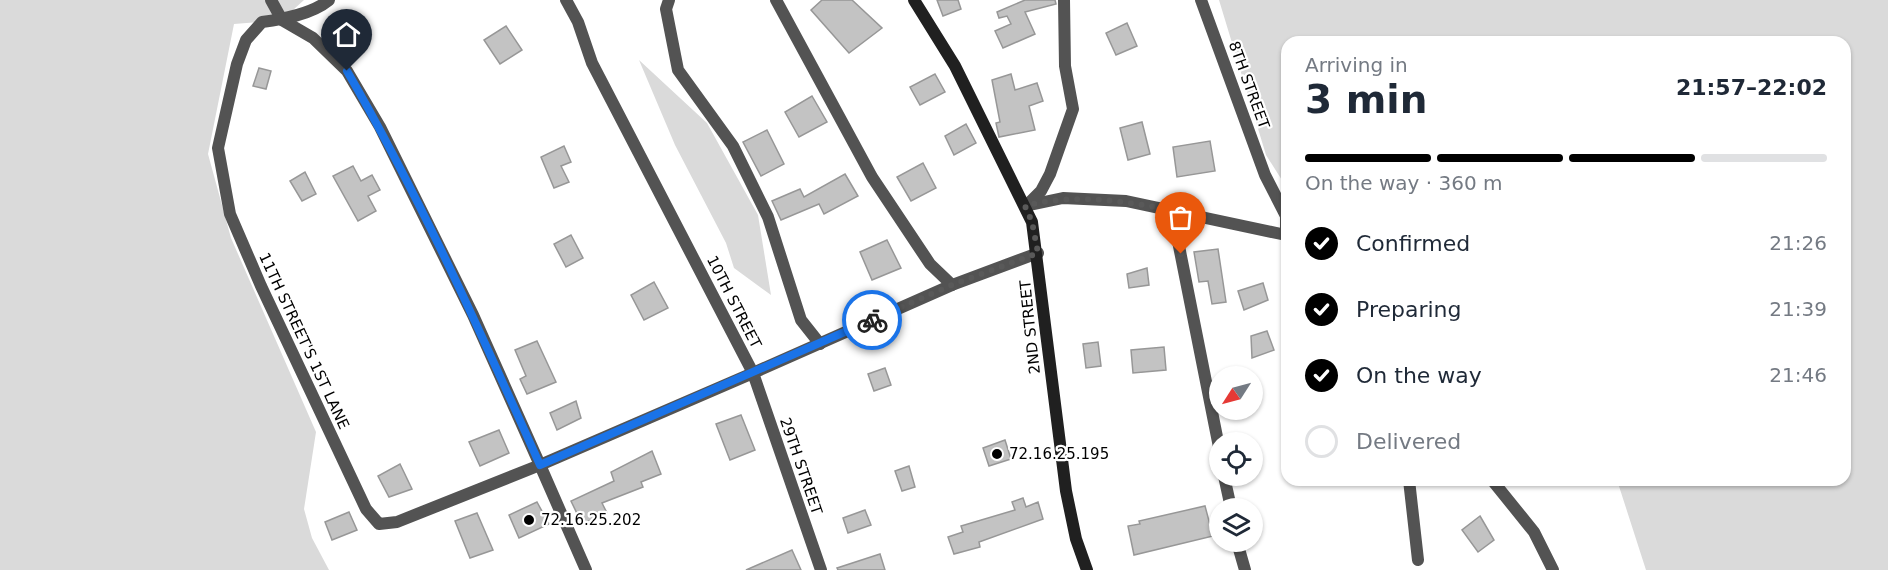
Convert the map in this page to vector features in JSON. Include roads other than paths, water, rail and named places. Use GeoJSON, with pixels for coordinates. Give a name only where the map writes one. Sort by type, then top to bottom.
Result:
{"type":"FeatureCollection","features":[{"type":"Feature","properties":{"kind":"main road","name":"2ND STREET"},"geometry":{"type":"LineString","coordinates":[[914,0],[955,66],[1032,222],[1038,253],[1066,492],[1076,539],[1087,570]]}},
{"type":"Feature","properties":{"kind":"street"},"geometry":{"type":"LineString","coordinates":[[271,0],[282,20],[313,38],[347,71],[380,127],[472,315],[586,570]]}},
{"type":"Feature","properties":{"kind":"street"},"geometry":{"type":"LineString","coordinates":[[282,20],[322,6],[329,0]]}},
{"type":"Feature","properties":{"kind":"street","name":"10TH STREET"},"geometry":{"type":"LineString","coordinates":[[566,0],[578,22],[592,63],[753,373],[952,285],[1038,253]]}},
{"type":"Feature","properties":{"kind":"street"},"geometry":{"type":"LineString","coordinates":[[669,0],[666,9],[678,70],[733,146],[768,217],[801,320],[820,344]]}},
{"type":"Feature","properties":{"kind":"street"},"geometry":{"type":"LineString","coordinates":[[776,0],[819,75],[872,177],[930,264],[952,285]]}},
{"type":"Feature","properties":{"kind":"street"},"geometry":{"type":"LineString","coordinates":[[1025,206],[1041,191],[1050,174],[1073,109],[1065,66],[1064,0]]}},
{"type":"Feature","properties":{"kind":"street","name":"8TH STREET"},"geometry":{"type":"LineString","coordinates":[[1201,0],[1265,175],[1281,206]]}},
{"type":"Feature","properties":{"kind":"street","name":"11TH STREET'S 1ST LANE"},"geometry":{"type":"LineString","coordinates":[[282,20],[262,22],[246,40],[237,63],[218,148],[231,214],[261,286],[366,509],[379,524],[397,522],[540,465]]}},
{"type":"Feature","properties":{"kind":"street","name":"8TH STREET"},"geometry":{"type":"LineString","coordinates":[[1025,206],[1063,198],[1091,198],[1172,210],[1281,234]]}},
{"type":"Feature","properties":{"kind":"street"},"geometry":{"type":"LineString","coordinates":[[1172,210],[1216,432]]}},
{"type":"Feature","properties":{"kind":"street"},"geometry":{"type":"LineString","coordinates":[[540,465],[753,373]]}},
{"type":"Feature","properties":{"kind":"street","name":"29TH STREET"},"geometry":{"type":"LineString","coordinates":[[753,373],[822,570]]}},
{"type":"Feature","properties":{"kind":"street"},"geometry":{"type":"LineString","coordinates":[[1410,486],[1418,560]]}},
{"type":"Feature","properties":{"kind":"street"},"geometry":{"type":"LineString","coordinates":[[1497,486],[1534,532],[1553,570]]}},
{"type":"Feature","properties":{"kind":"street"},"geometry":{"type":"LineString","coordinates":[[1240,552],[1245,570]]}},
{"type":"Feature","properties":{"kind":"place","name":"72.16.25.195"},"geometry":{"type":"Point","coordinates":[997,454]}},
{"type":"Feature","properties":{"kind":"place","name":"72.16.25.202"},"geometry":{"type":"Point","coordinates":[529,520]}}]}
